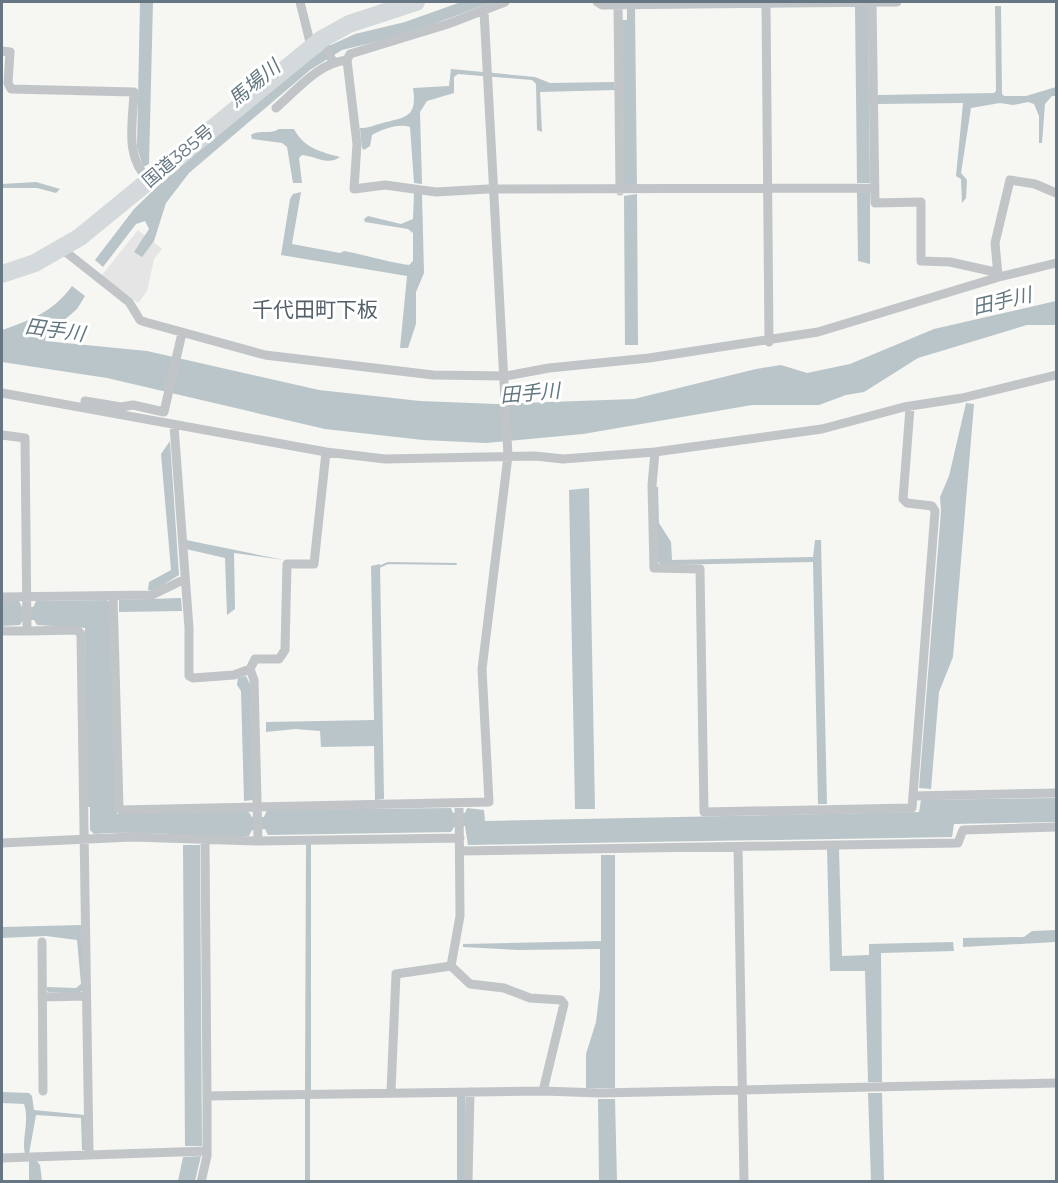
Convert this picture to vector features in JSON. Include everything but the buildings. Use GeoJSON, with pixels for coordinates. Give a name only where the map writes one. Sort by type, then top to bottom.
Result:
{"type":"FeatureCollection","features":[{"type":"Feature","properties":{"kind":"highway","name":"国道385号"},"geometry":{"type":"LineString","coordinates":[[2,273],[35,263],[62,249],[319,44],[349,24],[416,2]]}},
{"type":"Feature","properties":{"kind":"street"},"geometry":{"type":"LineString","coordinates":[[300,2],[319,44],[333,61]]}},
{"type":"Feature","properties":{"kind":"street"},"geometry":{"type":"LineString","coordinates":[[505,2],[403,39],[350,54],[347,60],[357,144],[354,189],[385,185],[436,192],[875,188]]}},
{"type":"Feature","properties":{"kind":"street"},"geometry":{"type":"LineString","coordinates":[[597,2],[602,5],[897,2]]}},
{"type":"Feature","properties":{"kind":"street"},"geometry":{"type":"LineString","coordinates":[[872,2],[875,203],[921,202],[921,261],[950,262],[997,274]]}},
{"type":"Feature","properties":{"kind":"street"},"geometry":{"type":"LineString","coordinates":[[766,3],[769,342]]}},
{"type":"Feature","properties":{"kind":"street"},"geometry":{"type":"LineString","coordinates":[[618,4],[620,191]]}},
{"type":"Feature","properties":{"kind":"street"},"geometry":{"type":"LineString","coordinates":[[113,596],[118,808],[121,810],[257,811],[459,807],[489,802],[482,669],[508,452],[506,378],[492,190],[484,11]]}},
{"type":"Feature","properties":{"kind":"street"},"geometry":{"type":"LineString","coordinates":[[2,51],[10,52],[8,83],[12,89],[134,92],[132,149],[136,168],[148,180]]}},
{"type":"Feature","properties":{"kind":"street"},"geometry":{"type":"LineString","coordinates":[[276,108],[333,61],[347,60]]}},
{"type":"Feature","properties":{"kind":"street"},"geometry":{"type":"LineString","coordinates":[[997,274],[995,243],[1010,180],[1035,184],[1056,193]]}},
{"type":"Feature","properties":{"kind":"street"},"geometry":{"type":"LineString","coordinates":[[62,249],[129,302],[140,320],[181,336],[287,358],[433,375],[506,378],[549,368],[649,358],[769,342],[857,322],[997,274],[1056,263]]}},
{"type":"Feature","properties":{"kind":"street"},"geometry":{"type":"LineString","coordinates":[[79,406],[83,401],[121,407],[133,405],[159,412],[166,409],[181,336]]}},
{"type":"Feature","properties":{"kind":"street"},"geometry":{"type":"LineString","coordinates":[[2,393],[174,426],[326,452],[385,459],[508,452],[563,459],[655,452],[822,429],[904,407],[910,408],[1056,375]]}},
{"type":"Feature","properties":{"kind":"street"},"geometry":{"type":"LineString","coordinates":[[655,452],[652,485],[654,568],[700,568],[704,812],[912,808],[935,511],[932,506],[907,503],[903,499],[910,408]]}},
{"type":"Feature","properties":{"kind":"street"},"geometry":{"type":"LineString","coordinates":[[174,426],[185,579],[189,676],[193,678],[234,675],[250,669],[255,659],[279,659],[285,650],[287,564],[314,564],[326,452]]}},
{"type":"Feature","properties":{"kind":"street"},"geometry":{"type":"LineString","coordinates":[[2,435],[25,438],[27,627]]}},
{"type":"Feature","properties":{"kind":"street"},"geometry":{"type":"LineString","coordinates":[[2,597],[27,601],[152,595],[185,579]]}},
{"type":"Feature","properties":{"kind":"street"},"geometry":{"type":"LineString","coordinates":[[2,631],[27,627],[77,630],[81,634],[89,1154]]}},
{"type":"Feature","properties":{"kind":"street"},"geometry":{"type":"LineString","coordinates":[[250,669],[254,680],[258,837]]}},
{"type":"Feature","properties":{"kind":"street"},"geometry":{"type":"LineString","coordinates":[[913,796],[1056,793]]}},
{"type":"Feature","properties":{"kind":"street"},"geometry":{"type":"LineString","coordinates":[[451,966],[460,916],[459,807]]}},
{"type":"Feature","properties":{"kind":"street"},"geometry":{"type":"LineString","coordinates":[[460,851],[958,843],[963,830],[1056,827]]}},
{"type":"Feature","properties":{"kind":"street"},"geometry":{"type":"LineString","coordinates":[[2,843],[84,838],[205,840],[460,833]]}},
{"type":"Feature","properties":{"kind":"street"},"geometry":{"type":"LineString","coordinates":[[201,1182],[207,1151],[205,840]]}},
{"type":"Feature","properties":{"kind":"street"},"geometry":{"type":"LineString","coordinates":[[738,847],[744,1182]]}},
{"type":"Feature","properties":{"kind":"street"},"geometry":{"type":"LineString","coordinates":[[42,942],[43,1091]]}},
{"type":"Feature","properties":{"kind":"street"},"geometry":{"type":"LineString","coordinates":[[451,966],[470,984],[504,988],[519,996],[561,1000],[564,1004],[543,1091]]}},
{"type":"Feature","properties":{"kind":"street"},"geometry":{"type":"LineString","coordinates":[[391,1092],[396,974],[451,966]]}},
{"type":"Feature","properties":{"kind":"street"},"geometry":{"type":"LineString","coordinates":[[42,997],[86,996]]}},
{"type":"Feature","properties":{"kind":"street"},"geometry":{"type":"LineString","coordinates":[[207,1096],[391,1092],[600,1093],[1056,1083]]}},
{"type":"Feature","properties":{"kind":"street"},"geometry":{"type":"LineString","coordinates":[[468,1182],[470,1092]]}},
{"type":"Feature","properties":{"kind":"street"},"geometry":{"type":"LineString","coordinates":[[2,1158],[207,1151]]}},
{"type":"Feature","properties":{"kind":"shaded area"},"geometry":{"type":"Polygon","coordinates":[[[140,2],[153,2],[149,164],[143,167],[137,147],[140,2]]]}},
{"type":"Feature","properties":{"kind":"shaded area"},"geometry":{"type":"Polygon","coordinates":[[[461,2],[493,2],[404,35],[342,50],[310,70],[189,173],[166,203],[154,241],[142,257],[134,252],[149,229],[145,221],[136,224],[103,267],[95,260],[134,209],[159,185],[302,64],[331,45],[355,34],[405,22],[461,2]]]}},
{"type":"Feature","properties":{"kind":"shaded area"},"geometry":{"type":"Polygon","coordinates":[[[855,6],[868,6],[870,183],[857,183],[855,6]]]}},
{"type":"Feature","properties":{"kind":"shaded area"},"geometry":{"type":"Polygon","coordinates":[[[995,6],[1001,6],[1002,94],[1004,96],[1026,96],[1056,87],[1056,96],[1052,96],[1045,104],[1042,143],[1039,143],[1039,116],[1034,104],[1028,102],[1013,105],[1000,103],[971,108],[961,173],[967,180],[966,198],[962,203],[961,179],[956,176],[963,103],[878,104],[878,95],[994,93],[996,91],[995,6]]]}},
{"type":"Feature","properties":{"kind":"shaded area"},"geometry":{"type":"Polygon","coordinates":[[[627,9],[635,9],[637,188],[624,186],[622,20],[627,20],[627,9]]]}},
{"type":"Feature","properties":{"kind":"shaded area"},"geometry":{"type":"Polygon","coordinates":[[[451,69],[535,77],[550,83],[614,82],[615,90],[540,92],[542,132],[537,130],[536,84],[532,80],[458,74],[454,77],[454,93],[427,101],[420,112],[422,184],[414,183],[410,127],[396,126],[372,135],[370,146],[364,150],[360,128],[407,115],[413,106],[413,88],[449,86],[451,69]]]}},
{"type":"Feature","properties":{"kind":"shaded area"},"geometry":{"type":"Polygon","coordinates":[[[279,129],[294,129],[308,145],[340,157],[326,161],[302,155],[299,158],[302,183],[293,183],[287,147],[282,143],[252,139],[251,135],[254,133],[272,132],[279,129]]]}},
{"type":"Feature","properties":{"kind":"shaded area"},"geometry":{"type":"Polygon","coordinates":[[[36,182],[60,189],[56,193],[37,188],[2,188],[2,184],[36,182]]]}},
{"type":"Feature","properties":{"kind":"shaded area"},"geometry":{"type":"Polygon","coordinates":[[[301,192],[292,244],[340,253],[344,251],[409,265],[413,261],[413,233],[408,229],[365,222],[364,219],[368,216],[401,224],[413,219],[414,192],[422,194],[424,273],[416,292],[416,324],[408,348],[400,348],[407,276],[281,255],[290,199],[293,194],[301,192]]]}},
{"type":"Feature","properties":{"kind":"shaded area"},"geometry":{"type":"Polygon","coordinates":[[[857,192],[870,192],[870,264],[858,261],[857,192]]]}},
{"type":"Feature","properties":{"kind":"shaded area"},"geometry":{"type":"Polygon","coordinates":[[[637,194],[638,345],[625,345],[624,196],[637,194]]]}},
{"type":"Feature","properties":{"kind":"shaded area"},"geometry":{"type":"Polygon","coordinates":[[[138,230],[162,249],[154,259],[147,291],[138,303],[102,275],[138,230]]]}},
{"type":"Feature","properties":{"kind":"shaded area"},"geometry":{"type":"Polygon","coordinates":[[[72,286],[85,296],[77,309],[46,336],[45,341],[147,351],[319,390],[420,401],[496,404],[634,399],[781,365],[807,373],[850,364],[934,329],[1056,301],[1056,325],[1027,325],[918,358],[864,392],[846,395],[819,405],[752,405],[583,434],[486,443],[423,440],[325,429],[107,378],[2,362],[2,330],[49,309],[72,286]]]}},
{"type":"Feature","properties":{"kind":"shaded area"},"geometry":{"type":"Polygon","coordinates":[[[966,403],[974,404],[953,657],[939,692],[931,789],[919,788],[941,511],[940,497],[949,476],[966,403]]]}},
{"type":"Feature","properties":{"kind":"shaded area"},"geometry":{"type":"Polygon","coordinates":[[[170,441],[179,575],[153,591],[148,590],[149,582],[171,570],[161,454],[170,441]]]}},
{"type":"Feature","properties":{"kind":"shaded area"},"geometry":{"type":"Polygon","coordinates":[[[656,487],[658,487],[659,523],[671,542],[672,560],[813,557],[815,540],[821,540],[827,804],[818,804],[813,562],[661,565],[657,561],[656,487]]]}},
{"type":"Feature","properties":{"kind":"shaded area"},"geometry":{"type":"Polygon","coordinates":[[[589,488],[595,809],[575,809],[569,490],[589,488]]]}},
{"type":"Feature","properties":{"kind":"shaded area"},"geometry":{"type":"Polygon","coordinates":[[[186,540],[284,560],[234,553],[235,609],[227,615],[225,558],[186,549],[186,540]]]}},
{"type":"Feature","properties":{"kind":"shaded area"},"geometry":{"type":"Polygon","coordinates":[[[380,564],[384,799],[375,800],[374,746],[321,747],[320,731],[295,729],[266,732],[266,722],[374,720],[371,566],[380,564]]]}},
{"type":"Feature","properties":{"kind":"shaded area"},"geometry":{"type":"Polygon","coordinates":[[[181,598],[182,611],[119,612],[119,600],[181,598]]]}},
{"type":"Feature","properties":{"kind":"shaded area"},"geometry":{"type":"Polygon","coordinates":[[[106,600],[110,602],[117,814],[248,811],[252,817],[264,817],[267,810],[451,808],[453,813],[465,813],[467,808],[484,810],[485,821],[919,812],[921,800],[1056,798],[1056,822],[954,824],[952,837],[468,845],[465,826],[454,827],[451,832],[268,835],[265,829],[252,830],[249,836],[94,834],[90,830],[90,807],[87,807],[85,628],[37,625],[34,620],[23,620],[20,625],[2,626],[2,601],[19,601],[22,607],[33,607],[36,601],[106,600]]]}},
{"type":"Feature","properties":{"kind":"shaded area"},"geometry":{"type":"Polygon","coordinates":[[[246,676],[250,684],[253,800],[244,801],[241,691],[237,685],[238,678],[246,676]]]}},
{"type":"Feature","properties":{"kind":"shaded area"},"geometry":{"type":"Polygon","coordinates":[[[306,844],[311,844],[311,1090],[305,1090],[306,844]]]}},
{"type":"Feature","properties":{"kind":"shaded area"},"geometry":{"type":"Polygon","coordinates":[[[183,845],[200,845],[202,1146],[185,1146],[183,845]]]}},
{"type":"Feature","properties":{"kind":"shaded area"},"geometry":{"type":"Polygon","coordinates":[[[827,849],[839,849],[842,956],[869,955],[869,944],[953,942],[954,951],[881,953],[882,1082],[868,1082],[865,971],[830,971],[827,849]]]}},
{"type":"Feature","properties":{"kind":"shaded area"},"geometry":{"type":"Polygon","coordinates":[[[601,855],[615,855],[615,1088],[586,1088],[586,1054],[596,1022],[600,988],[600,949],[518,950],[463,947],[463,944],[601,941],[601,855]]]}},
{"type":"Feature","properties":{"kind":"shaded area"},"geometry":{"type":"Polygon","coordinates":[[[81,925],[84,989],[80,992],[48,992],[46,989],[47,987],[76,988],[81,984],[77,940],[46,936],[2,938],[2,927],[81,925]]]}},
{"type":"Feature","properties":{"kind":"shaded area"},"geometry":{"type":"Polygon","coordinates":[[[1056,930],[1056,942],[963,947],[963,938],[1024,937],[1032,931],[1056,930]]]}},
{"type":"Feature","properties":{"kind":"shaded area"},"geometry":{"type":"Polygon","coordinates":[[[2,1092],[29,1093],[32,1096],[34,1110],[85,1115],[86,1150],[82,1150],[81,1118],[36,1115],[29,1154],[25,1154],[26,1111],[24,1104],[2,1103],[2,1092]]]}},
{"type":"Feature","properties":{"kind":"shaded area"},"geometry":{"type":"Polygon","coordinates":[[[868,1093],[882,1093],[884,1181],[871,1181],[868,1093]]]}},
{"type":"Feature","properties":{"kind":"shaded area"},"geometry":{"type":"Polygon","coordinates":[[[465,1095],[465,1181],[457,1182],[457,1096],[465,1095]]]}},
{"type":"Feature","properties":{"kind":"shaded area"},"geometry":{"type":"Polygon","coordinates":[[[305,1098],[310,1098],[310,1181],[305,1182],[305,1098]]]}},
{"type":"Feature","properties":{"kind":"shaded area"},"geometry":{"type":"Polygon","coordinates":[[[598,1099],[615,1099],[617,1181],[502,1181],[599,1180],[598,1099]]]}},
{"type":"Feature","properties":{"kind":"shaded area"},"geometry":{"type":"Polygon","coordinates":[[[201,1156],[195,1181],[178,1181],[183,1157],[201,1156]]]}},
{"type":"Feature","properties":{"kind":"shaded area"},"geometry":{"type":"Polygon","coordinates":[[[36,1160],[40,1165],[42,1181],[29,1181],[29,1161],[36,1160]]]}},
{"type":"Feature","properties":{"kind":"waterway"},"geometry":{"type":"LineString","coordinates":[[379,567],[388,563],[456,564]]}},
{"type":"Feature","properties":{"kind":"district","name":"千代田町下板"},"geometry":{"type":"Point","coordinates":[315,309]}},
{"type":"Feature","properties":{"kind":"water label","name":"馬場川"},"geometry":{"type":"Point","coordinates":[254,83]}},
{"type":"Feature","properties":{"kind":"water label","name":"田手川"},"geometry":{"type":"Point","coordinates":[1002,301]}},
{"type":"Feature","properties":{"kind":"water label","name":"田手川"},"geometry":{"type":"Point","coordinates":[55,330]}},
{"type":"Feature","properties":{"kind":"water label","name":"田手川"},"geometry":{"type":"Point","coordinates":[530,393]}}]}
